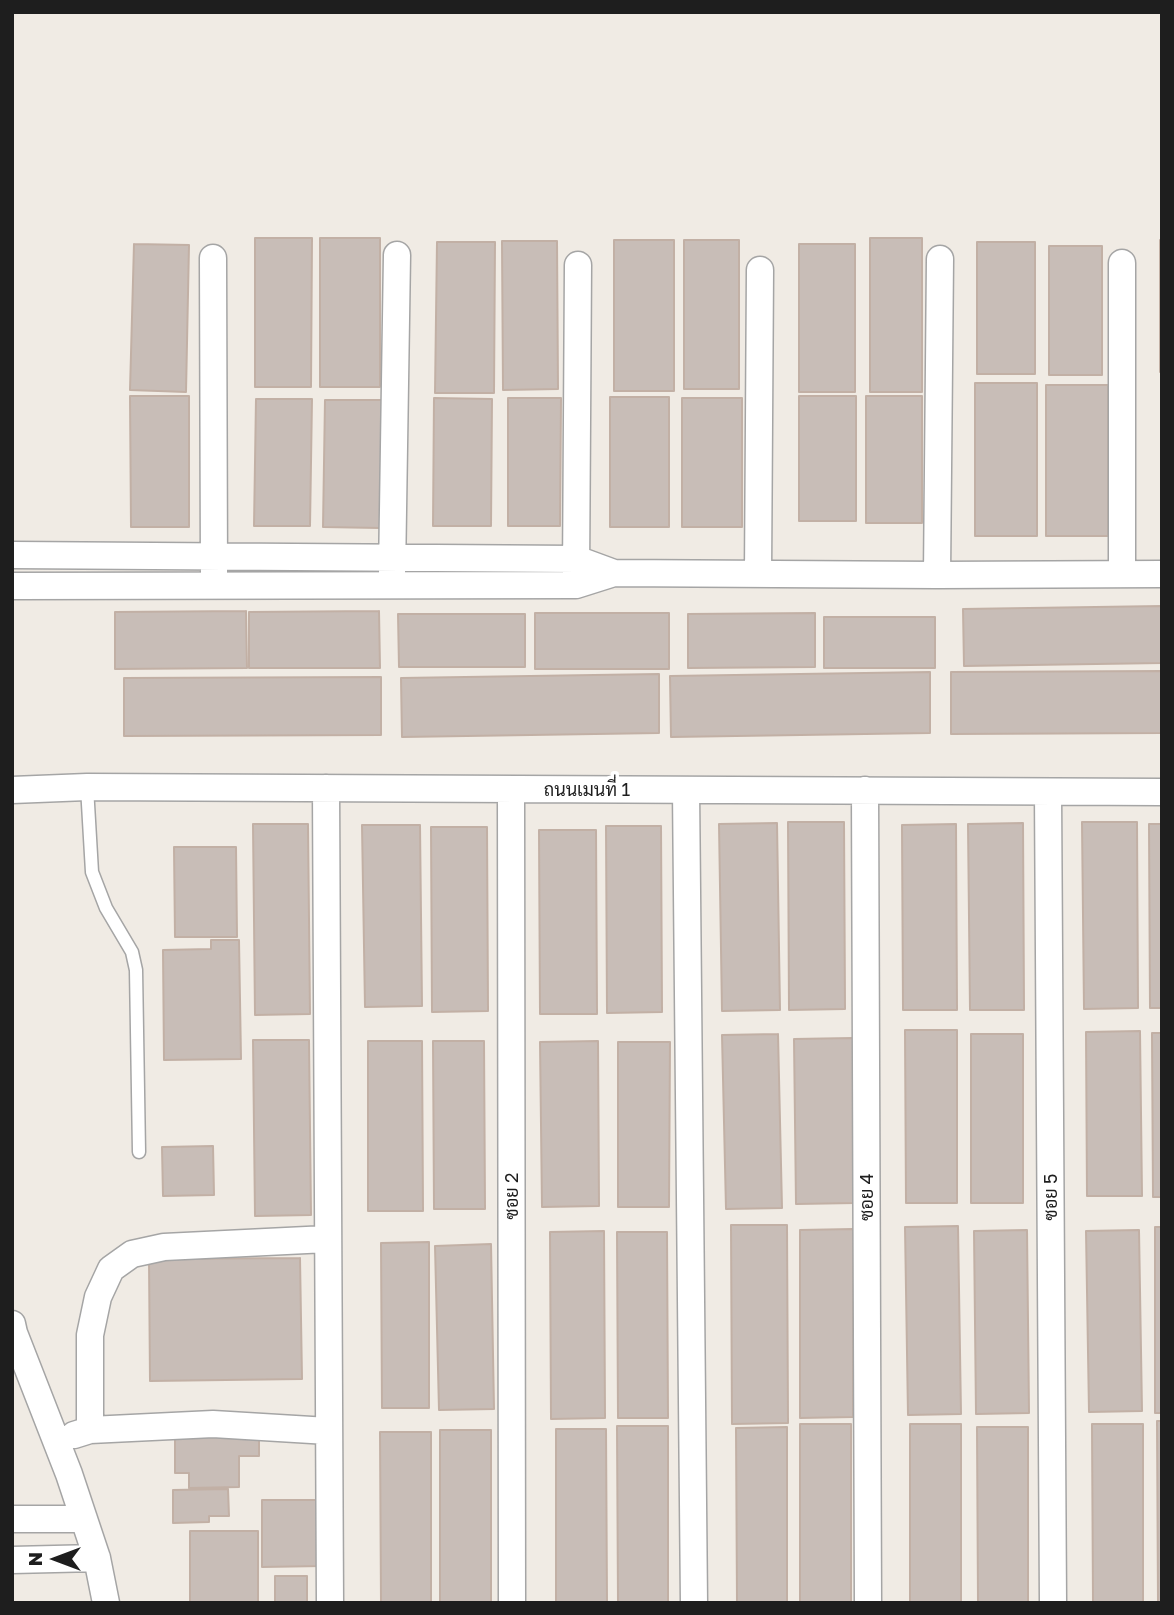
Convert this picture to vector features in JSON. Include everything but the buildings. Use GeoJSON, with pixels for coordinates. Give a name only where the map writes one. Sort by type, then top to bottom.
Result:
{"type":"FeatureCollection","features":[{"type":"Feature","properties":{"kind":"street"},"geometry":{"type":"LineString","coordinates":[[392,587],[397,255]]}},
{"type":"Feature","properties":{"kind":"street"},"geometry":{"type":"LineString","coordinates":[[213,258],[214,585]]}},
{"type":"Feature","properties":{"kind":"street"},"geometry":{"type":"LineString","coordinates":[[937,575],[940,259]]}},
{"type":"Feature","properties":{"kind":"street"},"geometry":{"type":"LineString","coordinates":[[1122,263],[1122,574]]}},
{"type":"Feature","properties":{"kind":"street"},"geometry":{"type":"LineString","coordinates":[[576,572],[578,265]]}},
{"type":"Feature","properties":{"kind":"street"},"geometry":{"type":"LineString","coordinates":[[758,574],[760,270]]}},
{"type":"Feature","properties":{"kind":"street"},"geometry":{"type":"LineString","coordinates":[[12,555],[393,559],[614,573],[1162,574]]}},
{"type":"Feature","properties":{"kind":"street"},"geometry":{"type":"LineString","coordinates":[[12,586],[392,587],[576,572]]}},
{"type":"Feature","properties":{"kind":"street"},"geometry":{"type":"LineString","coordinates":[[326,788],[330,1603]]}},
{"type":"Feature","properties":{"kind":"street","name":"ถนนเมนที่ 1"},"geometry":{"type":"LineString","coordinates":[[12,790],[326,788],[1162,792]]}},
{"type":"Feature","properties":{"kind":"street","name":"ซอย 2"},"geometry":{"type":"LineString","coordinates":[[511,789],[512,1603]]}},
{"type":"Feature","properties":{"kind":"street"},"geometry":{"type":"LineString","coordinates":[[686,790],[694,1603]]}},
{"type":"Feature","properties":{"kind":"street","name":"ซอย 4"},"geometry":{"type":"LineString","coordinates":[[865,790],[868,1603]]}},
{"type":"Feature","properties":{"kind":"street","name":"ซอย 5"},"geometry":{"type":"LineString","coordinates":[[1048,792],[1053,1603]]}},
{"type":"Feature","properties":{"kind":"street"},"geometry":{"type":"LineString","coordinates":[[90,1430],[90,1335],[98,1297],[111,1269],[132,1254],[164,1247],[327,1239]]}},
{"type":"Feature","properties":{"kind":"street"},"geometry":{"type":"LineString","coordinates":[[13,1330],[84,1519],[97,1558],[106,1603]]}},
{"type":"Feature","properties":{"kind":"street"},"geometry":{"type":"LineString","coordinates":[[55,1440],[90,1430],[213,1424],[328,1431]]}},
{"type":"Feature","properties":{"kind":"street"},"geometry":{"type":"LineString","coordinates":[[12,1519],[84,1519]]}},
{"type":"Feature","properties":{"kind":"street"},"geometry":{"type":"LineString","coordinates":[[12,1560],[97,1558]]}},
{"type":"Feature","properties":{"kind":"lane"},"geometry":{"type":"LineString","coordinates":[[87,788],[92,872],[106,908],[132,952],[136,970],[139,1152]]}}]}
